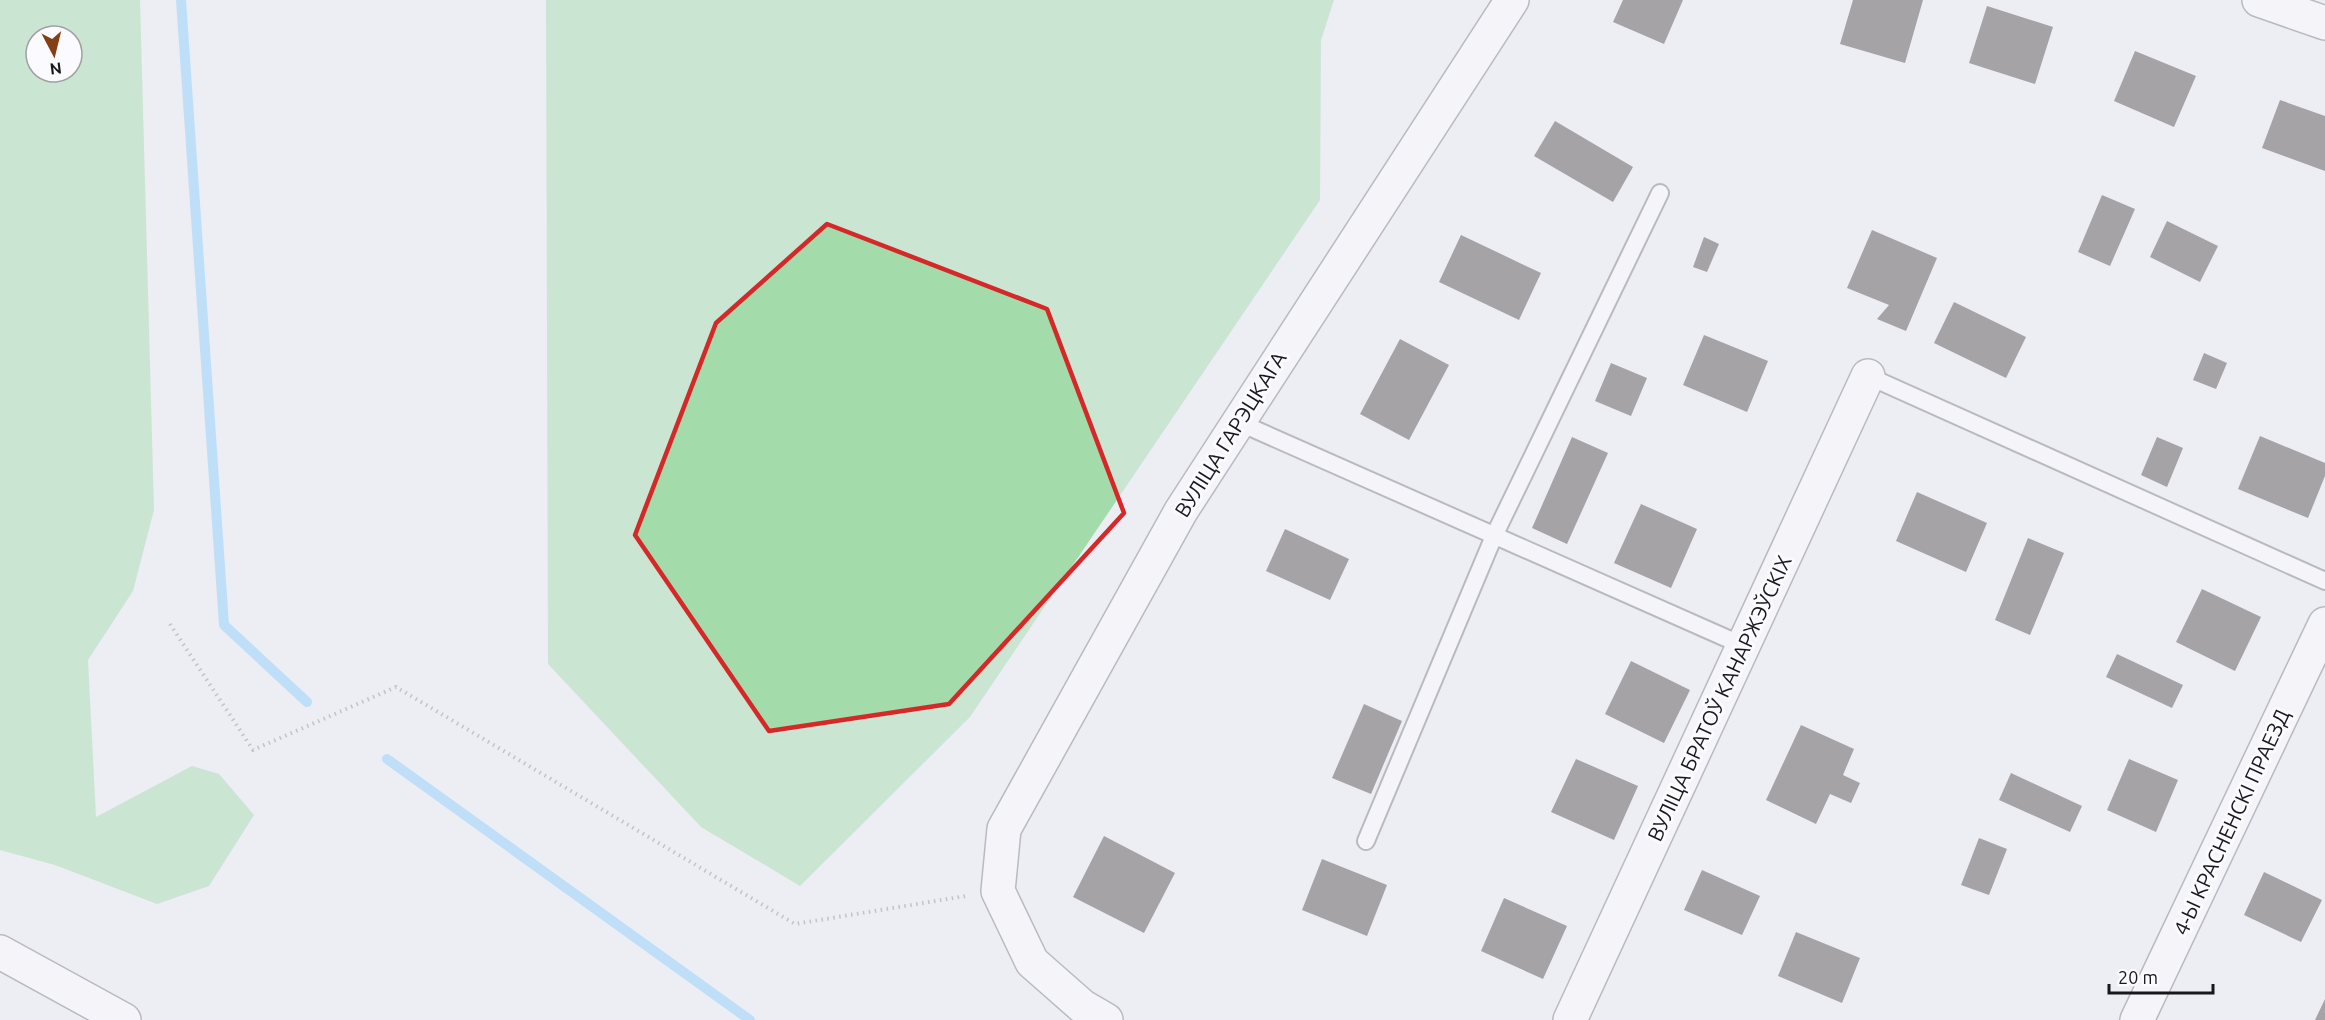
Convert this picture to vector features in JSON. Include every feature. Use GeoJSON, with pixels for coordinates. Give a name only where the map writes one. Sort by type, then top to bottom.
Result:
{"type":"FeatureCollection","features":[{"type":"Feature","properties":{"kind":"street","name":"ВУЛІЦА ГАРЭЦКАГА"},"geometry":{"type":"LineString","coordinates":[[998,891],[1004,829],[1180,511],[1512,0]]}},
{"type":"Feature","properties":{"kind":"street"},"geometry":{"type":"LineString","coordinates":[[2259,0],[2325,23]]}},
{"type":"Feature","properties":{"kind":"street","name":"ВУЛІЦА БРАТОЎ КАНАРЖЭЎСКІХ"},"geometry":{"type":"LineString","coordinates":[[1570,1020],[1869,376]]}},
{"type":"Feature","properties":{"kind":"street","name":"4-Ы КРАСНЕНСКІ ПРАЕЗД"},"geometry":{"type":"LineString","coordinates":[[2137,1020],[2325,624]]}},
{"type":"Feature","properties":{"kind":"street"},"geometry":{"type":"LineString","coordinates":[[998,891],[1032,962],[1082,1006],[1106,1020]]}},
{"type":"Feature","properties":{"kind":"street"},"geometry":{"type":"LineString","coordinates":[[0,952],[124,1020]]}},
{"type":"Feature","properties":{"kind":"lane"},"geometry":{"type":"LineString","coordinates":[[1366,841],[1494,536],[1660,193]]}},
{"type":"Feature","properties":{"kind":"lane"},"geometry":{"type":"LineString","coordinates":[[1869,376],[2325,582]]}},
{"type":"Feature","properties":{"kind":"lane"},"geometry":{"type":"LineString","coordinates":[[1238,423],[1743,646]]}},
{"type":"Feature","properties":{"kind":"path"},"geometry":{"type":"LineString","coordinates":[[170,624],[253,750],[396,687],[795,924],[998,891]]}},
{"type":"Feature","properties":{"kind":"highlighted area"},"geometry":{"type":"Polygon","coordinates":[[[827,224],[1047,309],[1124,513],[949,704],[769,731],[635,535],[716,323],[827,224]]]}},
{"type":"Feature","properties":{"kind":"green space"},"geometry":{"type":"Polygon","coordinates":[[[0,0],[140,0],[154,510],[133,591],[88,660],[96,817],[192,766],[219,774],[254,815],[209,886],[157,904],[55,865],[0,850],[0,0]]]}},
{"type":"Feature","properties":{"kind":"green space"},"geometry":{"type":"Polygon","coordinates":[[[546,0],[1334,0],[1321,40],[1320,200],[970,717],[800,886],[701,827],[548,664],[546,0]]]}},
{"type":"Feature","properties":{"kind":"building"},"geometry":{"type":"Polygon","coordinates":[[[1623,0],[1683,0],[1664,44],[1613,22],[1623,0]]]}},
{"type":"Feature","properties":{"kind":"building"},"geometry":{"type":"Polygon","coordinates":[[[1853,0],[1923,0],[1905,63],[1840,44],[1853,0]]]}},
{"type":"Feature","properties":{"kind":"building"},"geometry":{"type":"Polygon","coordinates":[[[1987,6],[2053,27],[2035,84],[1969,63],[1987,6]]]}},
{"type":"Feature","properties":{"kind":"building"},"geometry":{"type":"Polygon","coordinates":[[[2135,51],[2196,76],[2174,127],[2114,101],[2135,51]]]}},
{"type":"Feature","properties":{"kind":"building"},"geometry":{"type":"Polygon","coordinates":[[[2280,100],[2325,116],[2325,171],[2262,148],[2280,100]]]}},
{"type":"Feature","properties":{"kind":"building"},"geometry":{"type":"Polygon","coordinates":[[[1555,121],[1633,167],[1613,202],[1534,156],[1555,121]]]}},
{"type":"Feature","properties":{"kind":"building"},"geometry":{"type":"Polygon","coordinates":[[[2102,195],[2135,209],[2110,266],[2078,252],[2102,195]]]}},
{"type":"Feature","properties":{"kind":"building"},"geometry":{"type":"Polygon","coordinates":[[[2167,221],[2218,246],[2200,282],[2150,257],[2167,221]]]}},
{"type":"Feature","properties":{"kind":"building"},"geometry":{"type":"Polygon","coordinates":[[[1872,230],[1937,258],[1906,331],[1877,319],[1889,305],[1847,288],[1872,230]]]}},
{"type":"Feature","properties":{"kind":"building"},"geometry":{"type":"Polygon","coordinates":[[[1461,235],[1541,273],[1519,320],[1439,282],[1461,235]]]}},
{"type":"Feature","properties":{"kind":"building"},"geometry":{"type":"Polygon","coordinates":[[[1704,237],[1719,244],[1707,272],[1693,267],[1704,237]]]}},
{"type":"Feature","properties":{"kind":"building"},"geometry":{"type":"Polygon","coordinates":[[[1954,302],[2026,337],[2006,378],[1934,343],[1954,302]]]}},
{"type":"Feature","properties":{"kind":"building"},"geometry":{"type":"Polygon","coordinates":[[[1704,335],[1768,361],[1747,412],[1683,385],[1704,335]]]}},
{"type":"Feature","properties":{"kind":"building"},"geometry":{"type":"Polygon","coordinates":[[[1400,339],[1449,365],[1409,440],[1360,414],[1400,339]]]}},
{"type":"Feature","properties":{"kind":"building"},"geometry":{"type":"Polygon","coordinates":[[[2204,353],[2227,363],[2216,389],[2193,380],[2204,353]]]}},
{"type":"Feature","properties":{"kind":"building"},"geometry":{"type":"Polygon","coordinates":[[[1611,363],[1647,378],[1631,416],[1595,401],[1611,363]]]}},
{"type":"Feature","properties":{"kind":"building"},"geometry":{"type":"Polygon","coordinates":[[[2260,436],[2325,463],[2325,476],[2308,518],[2238,489],[2260,436]]]}},
{"type":"Feature","properties":{"kind":"building"},"geometry":{"type":"Polygon","coordinates":[[[1572,437],[1608,453],[1567,544],[1532,528],[1572,437]]]}},
{"type":"Feature","properties":{"kind":"building"},"geometry":{"type":"Polygon","coordinates":[[[2157,437],[2183,448],[2167,487],[2141,475],[2157,437]]]}},
{"type":"Feature","properties":{"kind":"building"},"geometry":{"type":"Polygon","coordinates":[[[1917,492],[1987,523],[1966,572],[1896,541],[1917,492]]]}},
{"type":"Feature","properties":{"kind":"building"},"geometry":{"type":"Polygon","coordinates":[[[1641,504],[1697,529],[1671,588],[1614,563],[1641,504]]]}},
{"type":"Feature","properties":{"kind":"building"},"geometry":{"type":"Polygon","coordinates":[[[1285,529],[1349,559],[1330,600],[1266,571],[1285,529]]]}},
{"type":"Feature","properties":{"kind":"building"},"geometry":{"type":"Polygon","coordinates":[[[2028,538],[2064,553],[2030,635],[1995,620],[2028,538]]]}},
{"type":"Feature","properties":{"kind":"building"},"geometry":{"type":"Polygon","coordinates":[[[2202,589],[2261,617],[2235,671],[2176,642],[2202,589]]]}},
{"type":"Feature","properties":{"kind":"building"},"geometry":{"type":"Polygon","coordinates":[[[2117,654],[2183,685],[2172,708],[2106,677],[2117,654]]]}},
{"type":"Feature","properties":{"kind":"building"},"geometry":{"type":"Polygon","coordinates":[[[1631,661],[1690,690],[1664,743],[1605,714],[1631,661]]]}},
{"type":"Feature","properties":{"kind":"building"},"geometry":{"type":"Polygon","coordinates":[[[1364,704],[1402,721],[1371,794],[1332,778],[1364,704]]]}},
{"type":"Feature","properties":{"kind":"building"},"geometry":{"type":"Polygon","coordinates":[[[1801,725],[1854,749],[1843,775],[1860,783],[1851,803],[1830,794],[1816,824],[1766,800],[1801,725]]]}},
{"type":"Feature","properties":{"kind":"building"},"geometry":{"type":"Polygon","coordinates":[[[1576,759],[1638,786],[1614,840],[1551,812],[1576,759]]]}},
{"type":"Feature","properties":{"kind":"building"},"geometry":{"type":"Polygon","coordinates":[[[2129,759],[2178,780],[2156,832],[2107,810],[2129,759]]]}},
{"type":"Feature","properties":{"kind":"building"},"geometry":{"type":"Polygon","coordinates":[[[2011,773],[2082,806],[2070,832],[1999,800],[2011,773]]]}},
{"type":"Feature","properties":{"kind":"building"},"geometry":{"type":"Polygon","coordinates":[[[1104,836],[1175,873],[1144,933],[1073,897],[1104,836]]]}},
{"type":"Feature","properties":{"kind":"building"},"geometry":{"type":"Polygon","coordinates":[[[1979,838],[2007,849],[1989,895],[1961,885],[1979,838]]]}},
{"type":"Feature","properties":{"kind":"building"},"geometry":{"type":"Polygon","coordinates":[[[1322,859],[1387,885],[1367,936],[1302,910],[1322,859]]]}},
{"type":"Feature","properties":{"kind":"building"},"geometry":{"type":"Polygon","coordinates":[[[1702,870],[1760,896],[1742,935],[1684,910],[1702,870]]]}},
{"type":"Feature","properties":{"kind":"building"},"geometry":{"type":"Polygon","coordinates":[[[2264,872],[2322,900],[2301,942],[2244,915],[2264,872]]]}},
{"type":"Feature","properties":{"kind":"building"},"geometry":{"type":"Polygon","coordinates":[[[1504,898],[1567,926],[1543,979],[1481,951],[1504,898]]]}},
{"type":"Feature","properties":{"kind":"building"},"geometry":{"type":"Polygon","coordinates":[[[1796,932],[1860,958],[1842,1003],[1778,976],[1796,932]]]}},
{"type":"Feature","properties":{"kind":"building"},"geometry":{"type":"Polygon","coordinates":[[[2325,999],[2325,1020],[2315,1020],[2325,999]]]}},
{"type":"Feature","properties":{"kind":"waterway"},"geometry":{"type":"LineString","coordinates":[[181,0],[224,625],[307,702]]}},
{"type":"Feature","properties":{"kind":"waterway"},"geometry":{"type":"LineString","coordinates":[[387,759],[750,1020]]}}]}
